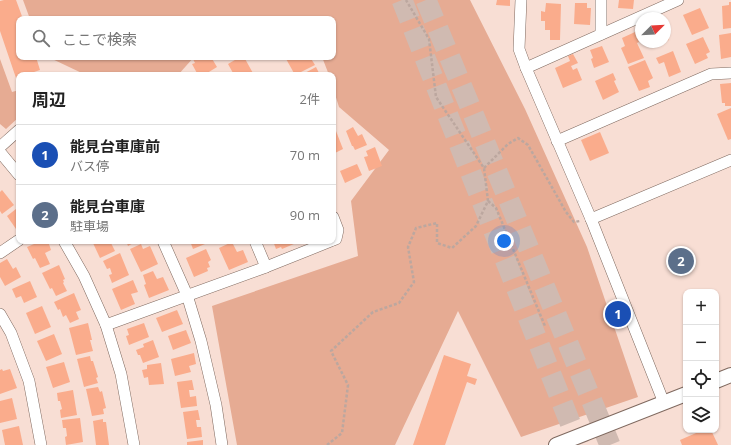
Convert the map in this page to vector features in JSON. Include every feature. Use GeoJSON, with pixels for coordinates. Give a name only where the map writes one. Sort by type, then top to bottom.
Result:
{"type":"FeatureCollection","features":[{"type":"Feature","properties":{"kind":"street"},"geometry":{"type":"LineString","coordinates":[[521,0],[519,49],[590,219],[664,403]]}},
{"type":"Feature","properties":{"kind":"street"},"geometry":{"type":"LineString","coordinates":[[601,0],[601,34]]}},
{"type":"Feature","properties":{"kind":"street"},"geometry":{"type":"LineString","coordinates":[[526,68],[678,0]]}},
{"type":"Feature","properties":{"kind":"street"},"geometry":{"type":"LineString","coordinates":[[557,141],[711,74],[731,73]]}},
{"type":"Feature","properties":{"kind":"street"},"geometry":{"type":"LineString","coordinates":[[0,147],[16,133]]}},
{"type":"Feature","properties":{"kind":"street"},"geometry":{"type":"LineString","coordinates":[[0,152],[16,171]]}},
{"type":"Feature","properties":{"kind":"street"},"geometry":{"type":"LineString","coordinates":[[590,219],[731,160]]}},
{"type":"Feature","properties":{"kind":"street"},"geometry":{"type":"LineString","coordinates":[[336,225],[338,230],[336,239]]}},
{"type":"Feature","properties":{"kind":"street"},"geometry":{"type":"LineString","coordinates":[[0,253],[16,242]]}},
{"type":"Feature","properties":{"kind":"street"},"geometry":{"type":"LineString","coordinates":[[66,244],[84,276],[106,325],[121,374],[134,445]]}},
{"type":"Feature","properties":{"kind":"street"},"geometry":{"type":"LineString","coordinates":[[164,244],[187,295],[201,341],[216,405],[222,445]]}},
{"type":"Feature","properties":{"kind":"street"},"geometry":{"type":"LineString","coordinates":[[256,244],[266,268]]}},
{"type":"Feature","properties":{"kind":"street"},"geometry":{"type":"LineString","coordinates":[[106,325],[266,268],[325,244]]}},
{"type":"Feature","properties":{"kind":"street"},"geometry":{"type":"LineString","coordinates":[[0,314],[11,333],[29,381],[41,445]]}},
{"type":"Feature","properties":{"kind":"street"},"geometry":{"type":"LineString","coordinates":[[719,381],[731,375]]}},
{"type":"Feature","properties":{"kind":"street"},"geometry":{"type":"LineString","coordinates":[[556,445],[683,395]]}},
{"type":"Feature","properties":{"kind":"path"},"geometry":{"type":"LineString","coordinates":[[327,445],[342,433],[348,385],[332,351],[373,312],[399,303],[414,282],[408,247],[416,228],[437,223],[437,243],[452,248],[476,226],[488,201],[484,168],[436,97],[429,39],[406,0]]}},
{"type":"Feature","properties":{"kind":"path"},"geometry":{"type":"LineString","coordinates":[[484,168],[508,144],[518,138],[528,145],[566,212],[574,222],[590,219]]}},
{"type":"Feature","properties":{"kind":"path"},"geometry":{"type":"LineString","coordinates":[[488,201],[496,208],[545,326]]}},
{"type":"Feature","properties":{"kind":"shaded area"},"geometry":{"type":"Polygon","coordinates":[[[23,0],[470,0],[525,109],[587,247],[638,397],[521,437],[458,311],[395,445],[237,445],[212,306],[358,256],[351,201],[389,150],[339,107],[336,98],[336,72],[328,72],[323,60],[336,60],[336,16],[29,16],[23,0]]]}},
{"type":"Feature","properties":{"kind":"shaded area"},"geometry":{"type":"Polygon","coordinates":[[[0,59],[12,92],[16,91],[16,120],[6,129],[0,124],[0,59]]]}},
{"type":"Feature","properties":{"kind":"shaded area"},"geometry":{"type":"Polygon","coordinates":[[[54,60],[191,60],[181,72],[80,72],[54,60]]]}},
{"type":"Feature","properties":{"kind":"building"},"geometry":{"type":"Polygon","coordinates":[[[16,0],[22,16],[16,16],[16,60],[37,60],[40,70],[34,72],[16,72],[16,78],[0,31],[0,1],[16,0]]]}},
{"type":"Feature","properties":{"kind":"building"},"geometry":{"type":"Polygon","coordinates":[[[497,0],[510,0],[510,6],[496,5],[497,0]]]}},
{"type":"Feature","properties":{"kind":"building"},"geometry":{"type":"Polygon","coordinates":[[[619,0],[634,0],[633,9],[618,8],[619,0]]]}},
{"type":"Feature","properties":{"kind":"building"},"geometry":{"type":"Polygon","coordinates":[[[729,2],[731,2],[731,28],[723,29],[722,6],[729,5],[729,2]]]}},
{"type":"Feature","properties":{"kind":"building"},"geometry":{"type":"Polygon","coordinates":[[[546,3],[561,4],[560,40],[550,40],[550,30],[545,30],[545,21],[541,21],[541,11],[545,12],[546,3]]]}},
{"type":"Feature","properties":{"kind":"building"},"geometry":{"type":"Polygon","coordinates":[[[575,3],[587,3],[587,8],[591,8],[590,25],[574,24],[575,3]]]}},
{"type":"Feature","properties":{"kind":"building"},"geometry":{"type":"Polygon","coordinates":[[[700,8],[709,28],[692,35],[683,15],[700,8]]]}},
{"type":"Feature","properties":{"kind":"building"},"geometry":{"type":"Polygon","coordinates":[[[635,32],[635,48],[639,48],[644,58],[628,64],[621,48],[625,46],[622,38],[635,32]]]}},
{"type":"Feature","properties":{"kind":"building"},"geometry":{"type":"Polygon","coordinates":[[[731,33],[731,57],[721,59],[719,35],[731,33]]]}},
{"type":"Feature","properties":{"kind":"building"},"geometry":{"type":"Polygon","coordinates":[[[703,37],[710,52],[706,54],[708,58],[695,64],[686,44],[703,37]]]}},
{"type":"Feature","properties":{"kind":"building"},"geometry":{"type":"Polygon","coordinates":[[[602,46],[609,62],[594,68],[590,50],[602,46]]]}},
{"type":"Feature","properties":{"kind":"building"},"geometry":{"type":"Polygon","coordinates":[[[673,51],[681,72],[669,77],[664,62],[659,64],[656,58],[673,51]]]}},
{"type":"Feature","properties":{"kind":"building"},"geometry":{"type":"Polygon","coordinates":[[[573,54],[578,63],[571,66],[573,70],[577,68],[582,80],[563,88],[555,68],[570,61],[568,56],[573,54]]]}},
{"type":"Feature","properties":{"kind":"building"},"geometry":{"type":"Polygon","coordinates":[[[194,60],[213,60],[217,67],[209,72],[196,72],[192,64],[195,63],[194,60]]]}},
{"type":"Feature","properties":{"kind":"building"},"geometry":{"type":"Polygon","coordinates":[[[235,60],[246,60],[252,72],[232,72],[228,64],[235,60]]]}},
{"type":"Feature","properties":{"kind":"building"},"geometry":{"type":"Polygon","coordinates":[[[287,60],[312,60],[315,65],[301,72],[293,72],[287,60]]]}},
{"type":"Feature","properties":{"kind":"building"},"geometry":{"type":"Polygon","coordinates":[[[645,60],[653,78],[648,81],[650,87],[639,91],[628,67],[645,60]]]}},
{"type":"Feature","properties":{"kind":"building"},"geometry":{"type":"Polygon","coordinates":[[[316,67],[318,72],[307,72],[316,67]]]}},
{"type":"Feature","properties":{"kind":"building"},"geometry":{"type":"Polygon","coordinates":[[[613,73],[616,80],[614,81],[619,92],[603,100],[595,81],[613,73]]]}},
{"type":"Feature","properties":{"kind":"building"},"geometry":{"type":"Polygon","coordinates":[[[731,83],[731,106],[725,106],[725,103],[722,103],[720,84],[731,83]]]}},
{"type":"Feature","properties":{"kind":"building"},"geometry":{"type":"Polygon","coordinates":[[[731,108],[731,139],[728,140],[717,114],[731,108]]]}},
{"type":"Feature","properties":{"kind":"building"},"geometry":{"type":"Polygon","coordinates":[[[353,127],[358,136],[362,134],[367,145],[355,150],[346,131],[353,127]]]}},
{"type":"Feature","properties":{"kind":"building"},"geometry":{"type":"Polygon","coordinates":[[[336,131],[343,149],[336,152],[336,131]]]}},
{"type":"Feature","properties":{"kind":"building"},"geometry":{"type":"Polygon","coordinates":[[[600,132],[609,153],[590,161],[581,140],[600,132]]]}},
{"type":"Feature","properties":{"kind":"building"},"geometry":{"type":"Polygon","coordinates":[[[375,147],[382,166],[369,171],[364,157],[368,156],[366,151],[375,147]]]}},
{"type":"Feature","properties":{"kind":"building"},"geometry":{"type":"Polygon","coordinates":[[[357,164],[362,175],[345,183],[340,171],[357,164]]]}},
{"type":"Feature","properties":{"kind":"building"},"geometry":{"type":"Polygon","coordinates":[[[2,190],[14,205],[2,214],[0,211],[0,192],[2,190]]]}},
{"type":"Feature","properties":{"kind":"building"},"geometry":{"type":"Polygon","coordinates":[[[16,209],[16,229],[7,216],[16,209]]]}},
{"type":"Feature","properties":{"kind":"building"},"geometry":{"type":"Polygon","coordinates":[[[34,244],[49,244],[51,250],[45,253],[50,264],[40,268],[35,258],[33,259],[27,247],[34,244]]]}},
{"type":"Feature","properties":{"kind":"building"},"geometry":{"type":"Polygon","coordinates":[[[93,244],[112,244],[115,251],[100,258],[93,244]]]}},
{"type":"Feature","properties":{"kind":"building"},"geometry":{"type":"Polygon","coordinates":[[[141,244],[143,249],[150,246],[158,264],[141,272],[130,249],[141,244]]]}},
{"type":"Feature","properties":{"kind":"building"},"geometry":{"type":"Polygon","coordinates":[[[191,244],[205,244],[193,249],[191,244]]]}},
{"type":"Feature","properties":{"kind":"building"},"geometry":{"type":"Polygon","coordinates":[[[228,244],[233,244],[237,252],[243,250],[248,262],[229,270],[219,248],[228,244]]]}},
{"type":"Feature","properties":{"kind":"building"},"geometry":{"type":"Polygon","coordinates":[[[274,244],[294,244],[282,249],[281,247],[276,249],[274,244]]]}},
{"type":"Feature","properties":{"kind":"building"},"geometry":{"type":"Polygon","coordinates":[[[206,249],[211,260],[208,262],[210,267],[207,268],[208,271],[194,277],[186,258],[206,249]]]}},
{"type":"Feature","properties":{"kind":"building"},"geometry":{"type":"Polygon","coordinates":[[[120,253],[129,275],[112,283],[109,275],[112,274],[110,268],[107,269],[103,261],[120,253]]]}},
{"type":"Feature","properties":{"kind":"building"},"geometry":{"type":"Polygon","coordinates":[[[7,259],[13,269],[16,267],[21,277],[5,286],[0,277],[0,263],[7,259]]]}},
{"type":"Feature","properties":{"kind":"building"},"geometry":{"type":"Polygon","coordinates":[[[59,265],[65,279],[63,280],[63,283],[67,291],[56,296],[52,288],[50,289],[42,273],[59,265]]]}},
{"type":"Feature","properties":{"kind":"building"},"geometry":{"type":"Polygon","coordinates":[[[153,271],[157,279],[163,277],[169,290],[149,298],[144,285],[146,284],[143,275],[153,271]]]}},
{"type":"Feature","properties":{"kind":"building"},"geometry":{"type":"Polygon","coordinates":[[[133,280],[138,292],[131,294],[135,304],[121,310],[112,289],[133,280]]]}},
{"type":"Feature","properties":{"kind":"building"},"geometry":{"type":"Polygon","coordinates":[[[30,281],[37,297],[24,303],[21,296],[16,298],[12,289],[30,281]]]}},
{"type":"Feature","properties":{"kind":"building"},"geometry":{"type":"Polygon","coordinates":[[[74,293],[81,310],[76,312],[79,319],[70,323],[66,315],[63,317],[60,309],[58,310],[54,302],[74,293]]]}},
{"type":"Feature","properties":{"kind":"building"},"geometry":{"type":"Polygon","coordinates":[[[42,306],[51,327],[35,334],[26,313],[42,306]]]}},
{"type":"Feature","properties":{"kind":"building"},"geometry":{"type":"Polygon","coordinates":[[[177,310],[183,324],[162,332],[156,318],[177,310]]]}},
{"type":"Feature","properties":{"kind":"building"},"geometry":{"type":"Polygon","coordinates":[[[88,323],[93,351],[76,355],[69,328],[88,323]]]}},
{"type":"Feature","properties":{"kind":"building"},"geometry":{"type":"Polygon","coordinates":[[[144,323],[149,337],[129,345],[126,336],[129,335],[127,329],[144,323]]]}},
{"type":"Feature","properties":{"kind":"building"},"geometry":{"type":"Polygon","coordinates":[[[186,330],[191,343],[173,350],[168,336],[186,330]]]}},
{"type":"Feature","properties":{"kind":"building"},"geometry":{"type":"Polygon","coordinates":[[[54,334],[62,354],[46,361],[37,341],[54,334]]]}},
{"type":"Feature","properties":{"kind":"building"},"geometry":{"type":"Polygon","coordinates":[[[153,340],[159,357],[143,363],[136,350],[144,347],[143,344],[153,340]]]}},
{"type":"Feature","properties":{"kind":"building"},"geometry":{"type":"Polygon","coordinates":[[[194,353],[196,364],[189,366],[191,372],[175,376],[171,359],[194,353]]]}},
{"type":"Feature","properties":{"kind":"building"},"geometry":{"type":"Polygon","coordinates":[[[444,355],[471,364],[467,376],[477,379],[475,385],[467,382],[445,445],[413,445],[444,355]]]}},
{"type":"Feature","properties":{"kind":"building"},"geometry":{"type":"Polygon","coordinates":[[[90,356],[98,377],[96,378],[98,383],[84,387],[77,359],[90,356]]]}},
{"type":"Feature","properties":{"kind":"building"},"geometry":{"type":"Polygon","coordinates":[[[64,362],[70,382],[53,388],[46,367],[64,362]]]}},
{"type":"Feature","properties":{"kind":"building"},"geometry":{"type":"Polygon","coordinates":[[[161,363],[164,384],[149,385],[148,377],[144,378],[142,370],[147,369],[147,365],[161,363]]]}},
{"type":"Feature","properties":{"kind":"building"},"geometry":{"type":"Polygon","coordinates":[[[2,369],[3,371],[10,369],[17,388],[0,394],[0,370],[2,369]]]}},
{"type":"Feature","properties":{"kind":"building"},"geometry":{"type":"Polygon","coordinates":[[[192,380],[194,390],[189,390],[190,397],[196,396],[197,406],[181,408],[177,382],[192,380]]]}},
{"type":"Feature","properties":{"kind":"building"},"geometry":{"type":"Polygon","coordinates":[[[98,387],[100,392],[102,391],[106,408],[103,409],[104,414],[92,416],[86,389],[98,387]]]}},
{"type":"Feature","properties":{"kind":"building"},"geometry":{"type":"Polygon","coordinates":[[[73,390],[77,415],[61,418],[60,410],[62,409],[60,401],[58,401],[57,393],[73,390]]]}},
{"type":"Feature","properties":{"kind":"building"},"geometry":{"type":"Polygon","coordinates":[[[12,398],[17,419],[0,423],[0,401],[12,398]]]}},
{"type":"Feature","properties":{"kind":"building"},"geometry":{"type":"Polygon","coordinates":[[[198,410],[200,420],[196,420],[197,427],[201,427],[202,437],[187,439],[183,412],[198,410]]]}},
{"type":"Feature","properties":{"kind":"building"},"geometry":{"type":"Polygon","coordinates":[[[80,418],[83,442],[66,445],[66,428],[63,428],[62,420],[80,418]]]}},
{"type":"Feature","properties":{"kind":"building"},"geometry":{"type":"Polygon","coordinates":[[[103,419],[103,422],[106,422],[109,445],[96,445],[93,421],[103,419]]]}},
{"type":"Feature","properties":{"kind":"building"},"geometry":{"type":"Polygon","coordinates":[[[19,426],[23,445],[5,445],[2,430],[19,426]]]}},
{"type":"Feature","properties":{"kind":"building"},"geometry":{"type":"Polygon","coordinates":[[[696,433],[712,433],[718,445],[682,445],[680,440],[696,433]]]}},
{"type":"Feature","properties":{"kind":"building"},"geometry":{"type":"Polygon","coordinates":[[[203,440],[203,445],[187,445],[187,442],[203,440]]]}},
{"type":"Feature","properties":{"kind":"tunnel"},"geometry":{"type":"LineString","coordinates":[[402,0],[579,445]]}},
{"type":"Feature","properties":{"kind":"tunnel"},"geometry":{"type":"LineString","coordinates":[[426,0],[610,445]]}},
{"type":"Feature","properties":{"kind":"place","name":"能見台車庫"},"geometry":{"type":"Point","coordinates":[681,261]}},
{"type":"Feature","properties":{"kind":"place","name":"能見台車庫前"},"geometry":{"type":"Point","coordinates":[618,314]}}]}
